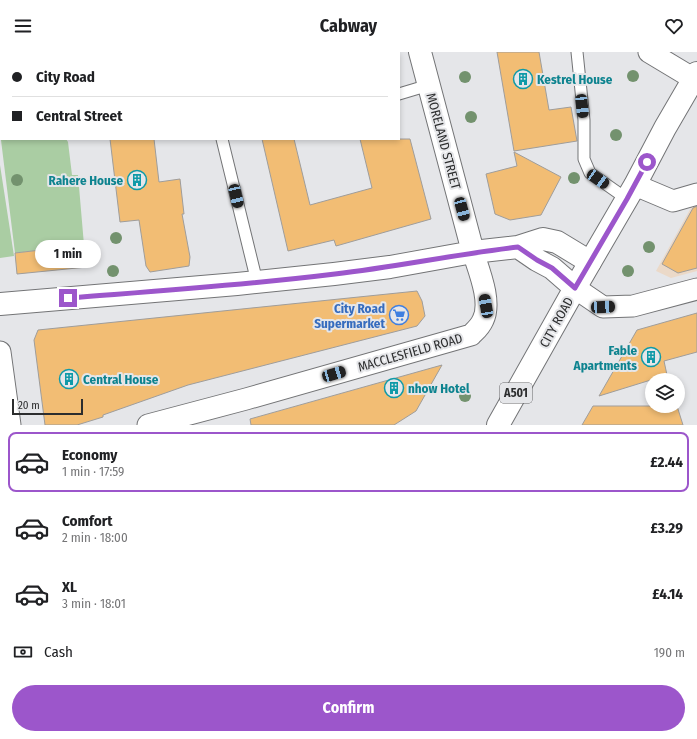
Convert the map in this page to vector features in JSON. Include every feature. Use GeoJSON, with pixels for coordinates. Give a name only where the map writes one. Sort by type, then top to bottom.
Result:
{"type":"FeatureCollection","features":[{"type":"Feature","properties":{"kind":"main road","name":"MORELAND STREET"},"geometry":{"type":"LineString","coordinates":[[420,52],[474,252]]}},
{"type":"Feature","properties":{"kind":"main road","name":"CITY ROAD"},"geometry":{"type":"LineString","coordinates":[[498,425],[631,192],[695,76]]}},
{"type":"Feature","properties":{"kind":"main road"},"geometry":{"type":"LineString","coordinates":[[0,304],[334,274],[398,266],[474,252],[518,247],[544,239],[557,242],[590,262]]}},
{"type":"Feature","properties":{"kind":"main road"},"geometry":{"type":"LineString","coordinates":[[518,247],[552,268],[575,288]]}},
{"type":"Feature","properties":{"kind":"street"},"geometry":{"type":"LineString","coordinates":[[649,52],[695,76]]}},
{"type":"Feature","properties":{"kind":"street"},"geometry":{"type":"LineString","coordinates":[[631,192],[673,200],[697,194]]}},
{"type":"Feature","properties":{"kind":"street","name":"MACCLESFIELD ROAD"},"geometry":{"type":"LineString","coordinates":[[148,425],[246,399],[471,335],[484,319],[486,306],[474,252]]}},
{"type":"Feature","properties":{"kind":"street"},"geometry":{"type":"LineString","coordinates":[[575,288],[603,307],[633,306],[697,289]]}},
{"type":"Feature","properties":{"kind":"street"},"geometry":{"type":"LineString","coordinates":[[0,352],[10,425]]}},
{"type":"Feature","properties":{"kind":"lane"},"geometry":{"type":"LineString","coordinates":[[577,52],[584,120],[584,159],[590,173],[631,192]]}},
{"type":"Feature","properties":{"kind":"lane"},"geometry":{"type":"LineString","coordinates":[[400,94],[429,85]]}},
{"type":"Feature","properties":{"kind":"lane"},"geometry":{"type":"LineString","coordinates":[[222,140],[257,282]]}},
{"type":"Feature","properties":{"kind":"shaded area"},"geometry":{"type":"Polygon","coordinates":[[[697,203],[697,271],[671,278],[656,271],[693,204],[697,203]]]}},
{"type":"Feature","properties":{"kind":"green space"},"geometry":{"type":"Polygon","coordinates":[[[1,140],[67,140],[72,175],[78,175],[84,245],[15,253],[1,140]]]}},
{"type":"Feature","properties":{"kind":"green space"},"geometry":{"type":"Polygon","coordinates":[[[0,165],[14,256],[0,258],[0,165]]]}},
{"type":"Feature","properties":{"kind":"building","name":"Kestrel House"},"geometry":{"type":"Polygon","coordinates":[[[497,52],[539,52],[549,110],[571,107],[577,141],[514,151],[497,52]]]}},
{"type":"Feature","properties":{"kind":"building"},"geometry":{"type":"Polygon","coordinates":[[[410,139],[431,219],[336,246],[334,240],[288,251],[262,140],[294,140],[310,205],[372,188],[360,140],[410,139]]]}},
{"type":"Feature","properties":{"kind":"building","name":"Rahere House"},"geometry":{"type":"Polygon","coordinates":[[[110,140],[154,140],[159,182],[180,179],[184,214],[182,214],[190,257],[189,266],[150,272],[146,266],[139,220],[120,222],[110,140]]]}},
{"type":"Feature","properties":{"kind":"building"},"geometry":{"type":"Polygon","coordinates":[[[514,152],[561,177],[541,215],[510,220],[495,214],[486,174],[517,166],[514,152]]]}},
{"type":"Feature","properties":{"kind":"building"},"geometry":{"type":"Polygon","coordinates":[[[697,206],[697,268],[678,273],[662,264],[693,208],[697,206]]]}},
{"type":"Feature","properties":{"kind":"building"},"geometry":{"type":"Polygon","coordinates":[[[84,245],[87,267],[17,274],[15,253],[84,245]]]}},
{"type":"Feature","properties":{"kind":"building"},"geometry":{"type":"Polygon","coordinates":[[[417,291],[422,301],[425,316],[417,326],[188,385],[103,415],[103,417],[77,425],[45,425],[34,340],[38,330],[417,291]]]}},
{"type":"Feature","properties":{"kind":"building","name":"Fable Apartments"},"geometry":{"type":"Polygon","coordinates":[[[697,313],[697,352],[664,361],[667,373],[645,373],[645,382],[599,396],[637,330],[697,313]]]}},
{"type":"Feature","properties":{"kind":"building","name":"nhow Hotel"},"geometry":{"type":"Polygon","coordinates":[[[442,365],[416,411],[394,425],[251,425],[250,419],[442,365]]]}},
{"type":"Feature","properties":{"kind":"building"},"geometry":{"type":"Polygon","coordinates":[[[593,406],[645,406],[645,413],[679,413],[683,425],[582,425],[593,406]]]}},
{"type":"Feature","properties":{"kind":"place","name":"Kestrel House"},"geometry":{"type":"Point","coordinates":[523,79]}},
{"type":"Feature","properties":{"kind":"place","name":"Rahere House"},"geometry":{"type":"Point","coordinates":[137,180]}},
{"type":"Feature","properties":{"kind":"place","name":"City Road Supermarket"},"geometry":{"type":"Point","coordinates":[399,315]}},
{"type":"Feature","properties":{"kind":"place","name":"Fable Apartments"},"geometry":{"type":"Point","coordinates":[651,357]}},
{"type":"Feature","properties":{"kind":"place","name":"Central House"},"geometry":{"type":"Point","coordinates":[69,379]}},
{"type":"Feature","properties":{"kind":"place","name":"nhow Hotel"},"geometry":{"type":"Point","coordinates":[394,388]}},
{"type":"Feature","properties":{"kind":"route"},"geometry":{"type":"LineString","coordinates":[[68,298],[237,284],[334,274],[435,260],[474,252],[518,247],[552,268],[575,288],[647,162]]}}]}
